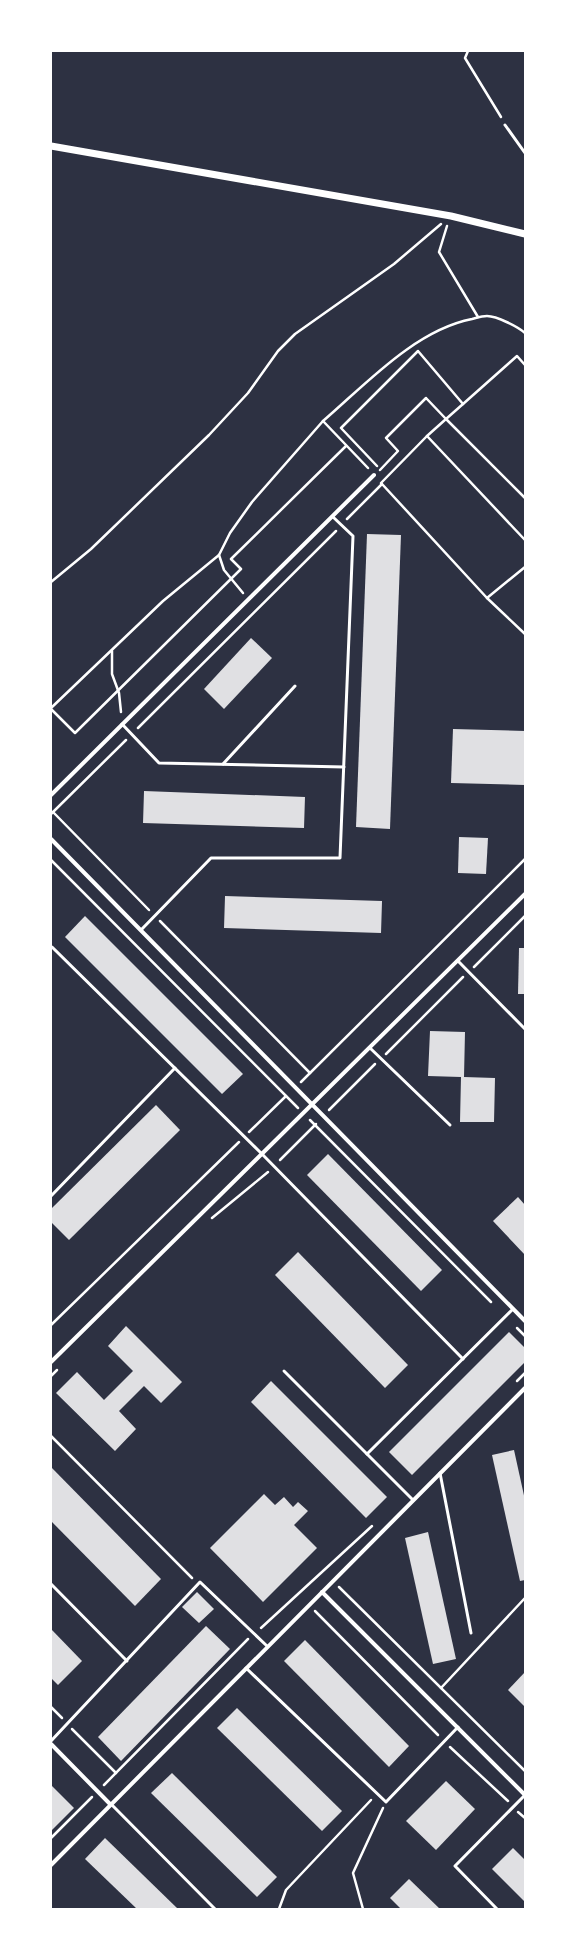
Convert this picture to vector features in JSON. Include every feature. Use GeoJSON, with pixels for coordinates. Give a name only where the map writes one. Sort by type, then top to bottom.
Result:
{"type":"FeatureCollection","features":[{"type":"Feature","properties":{"kind":"street"},"geometry":{"type":"LineString","coordinates":[[51,146],[451,216],[525,234]]}},
{"type":"Feature","properties":{"kind":"street"},"geometry":{"type":"LineString","coordinates":[[51,795],[374,475]]}},
{"type":"Feature","properties":{"kind":"street"},"geometry":{"type":"LineString","coordinates":[[51,838],[525,1322]]}},
{"type":"Feature","properties":{"kind":"street"},"geometry":{"type":"LineString","coordinates":[[51,1362],[525,894]]}},
{"type":"Feature","properties":{"kind":"street"},"geometry":{"type":"LineString","coordinates":[[51,1865],[525,1388]]}},
{"type":"Feature","properties":{"kind":"street"},"geometry":{"type":"LineString","coordinates":[[322,1592],[525,1795]]}},
{"type":"Feature","properties":{"kind":"street"},"geometry":{"type":"LineString","coordinates":[[51,1742],[110,1804]]}},
{"type":"Feature","properties":{"kind":"lane"},"geometry":{"type":"LineString","coordinates":[[505,125],[525,153]]}},
{"type":"Feature","properties":{"kind":"lane"},"geometry":{"type":"LineString","coordinates":[[141,930],[211,858],[340,858],[353,536],[333,517]]}},
{"type":"Feature","properties":{"kind":"lane"},"geometry":{"type":"LineString","coordinates":[[223,764],[295,686]]}},
{"type":"Feature","properties":{"kind":"lane"},"geometry":{"type":"LineString","coordinates":[[122,724],[160,763],[344,767]]}},
{"type":"Feature","properties":{"kind":"lane"},"geometry":{"type":"LineString","coordinates":[[52,946],[275,1166],[463,1359]]}},
{"type":"Feature","properties":{"kind":"lane"},"geometry":{"type":"LineString","coordinates":[[458,961],[525,1028]]}},
{"type":"Feature","properties":{"kind":"lane"},"geometry":{"type":"LineString","coordinates":[[370,1048],[450,1125]]}},
{"type":"Feature","properties":{"kind":"lane"},"geometry":{"type":"LineString","coordinates":[[51,1196],[175,1068]]}},
{"type":"Feature","properties":{"kind":"lane"},"geometry":{"type":"LineString","coordinates":[[367,1454],[513,1309]]}},
{"type":"Feature","properties":{"kind":"lane"},"geometry":{"type":"LineString","coordinates":[[284,1371],[413,1500]]}},
{"type":"Feature","properties":{"kind":"lane"},"geometry":{"type":"LineString","coordinates":[[440,1473],[471,1633]]}},
{"type":"Feature","properties":{"kind":"lane"},"geometry":{"type":"LineString","coordinates":[[51,1742],[200,1582],[267,1646]]}},
{"type":"Feature","properties":{"kind":"lane"},"geometry":{"type":"LineString","coordinates":[[51,1584],[127,1661]]}},
{"type":"Feature","properties":{"kind":"lane"},"geometry":{"type":"LineString","coordinates":[[246,1668],[386,1802],[458,1727]]}},
{"type":"Feature","properties":{"kind":"lane"},"geometry":{"type":"LineString","coordinates":[[497,1909],[455,1866],[525,1795]]}},
{"type":"Feature","properties":{"kind":"lane"},"geometry":{"type":"LineString","coordinates":[[110,1804],[215,1909]]}},
{"type":"Feature","properties":{"kind":"path"},"geometry":{"type":"LineString","coordinates":[[468,51],[465,58],[505,125]]}},
{"type":"Feature","properties":{"kind":"path"},"geometry":{"type":"LineString","coordinates":[[451,216],[438,252],[478,317]]}},
{"type":"Feature","properties":{"kind":"path"},"geometry":{"type":"LineString","coordinates":[[51,582],[91,549],[209,435],[248,393],[278,351],[295,334],[394,264],[420,244],[451,216]]}},
{"type":"Feature","properties":{"kind":"path"},"geometry":{"type":"LineString","coordinates":[[346,446],[231,558],[241,569],[75,733],[51,709],[163,601],[218,555],[230,533],[252,502],[323,421],[389,364],[421,340],[456,322],[487,316],[518,327],[525,333]]}},
{"type":"Feature","properties":{"kind":"path"},"geometry":{"type":"LineString","coordinates":[[380,470],[341,428],[418,351],[463,404]]}},
{"type":"Feature","properties":{"kind":"path"},"geometry":{"type":"LineString","coordinates":[[310,1073],[52,813],[342,526],[427,436],[517,356],[525,365]]}},
{"type":"Feature","properties":{"kind":"path"},"geometry":{"type":"LineString","coordinates":[[374,475],[398,451],[386,438],[426,398],[525,498]]}},
{"type":"Feature","properties":{"kind":"path"},"geometry":{"type":"LineString","coordinates":[[323,421],[487,598],[525,634]]}},
{"type":"Feature","properties":{"kind":"path"},"geometry":{"type":"LineString","coordinates":[[427,436],[525,540]]}},
{"type":"Feature","properties":{"kind":"path"},"geometry":{"type":"LineString","coordinates":[[218,555],[224,570],[249,599]]}},
{"type":"Feature","properties":{"kind":"path"},"geometry":{"type":"LineString","coordinates":[[487,598],[525,567]]}},
{"type":"Feature","properties":{"kind":"path"},"geometry":{"type":"LineString","coordinates":[[112,651],[112,674],[118,690],[122,724]]}},
{"type":"Feature","properties":{"kind":"path"},"geometry":{"type":"LineString","coordinates":[[51,860],[525,1336]]}},
{"type":"Feature","properties":{"kind":"path"},"geometry":{"type":"LineString","coordinates":[[209,1221],[275,1166],[323,1116],[525,916]]}},
{"type":"Feature","properties":{"kind":"path"},"geometry":{"type":"LineString","coordinates":[[51,1376],[62,1365]]}},
{"type":"Feature","properties":{"kind":"path"},"geometry":{"type":"LineString","coordinates":[[514,1384],[525,1373]]}},
{"type":"Feature","properties":{"kind":"path"},"geometry":{"type":"LineString","coordinates":[[51,1436],[198,1584]]}},
{"type":"Feature","properties":{"kind":"path"},"geometry":{"type":"LineString","coordinates":[[259,1630],[374,1525]]}},
{"type":"Feature","properties":{"kind":"path"},"geometry":{"type":"LineString","coordinates":[[323,1571],[525,1771]]}},
{"type":"Feature","properties":{"kind":"path"},"geometry":{"type":"LineString","coordinates":[[441,1688],[525,1598]]}},
{"type":"Feature","properties":{"kind":"path"},"geometry":{"type":"LineString","coordinates":[[309,1605],[444,1741],[525,1818]]}},
{"type":"Feature","properties":{"kind":"path"},"geometry":{"type":"LineString","coordinates":[[51,1838],[253,1635]]}},
{"type":"Feature","properties":{"kind":"path"},"geometry":{"type":"LineString","coordinates":[[51,1707],[116,1773]]}},
{"type":"Feature","properties":{"kind":"path"},"geometry":{"type":"LineString","coordinates":[[279,1909],[286,1890],[376,1793]]}},
{"type":"Feature","properties":{"kind":"path"},"geometry":{"type":"LineString","coordinates":[[363,1909],[353,1873],[386,1802]]}},
{"type":"Feature","properties":{"kind":"building"},"geometry":{"type":"Polygon","coordinates":[[[367,534],[401,535],[390,829],[356,827],[367,534]]]}},
{"type":"Feature","properties":{"kind":"building"},"geometry":{"type":"Polygon","coordinates":[[[251,638],[272,658],[224,709],[204,689],[251,638]]]}},
{"type":"Feature","properties":{"kind":"building"},"geometry":{"type":"Polygon","coordinates":[[[453,729],[525,731],[525,785],[451,783],[453,729]]]}},
{"type":"Feature","properties":{"kind":"building"},"geometry":{"type":"Polygon","coordinates":[[[144,791],[305,797],[304,828],[143,823],[144,791]]]}},
{"type":"Feature","properties":{"kind":"building"},"geometry":{"type":"Polygon","coordinates":[[[459,837],[488,838],[486,874],[458,873],[459,837]]]}},
{"type":"Feature","properties":{"kind":"building"},"geometry":{"type":"Polygon","coordinates":[[[225,896],[382,901],[381,933],[224,928],[225,896]]]}},
{"type":"Feature","properties":{"kind":"building"},"geometry":{"type":"Polygon","coordinates":[[[85,916],[243,1074],[222,1094],[65,937],[85,916]]]}},
{"type":"Feature","properties":{"kind":"building"},"geometry":{"type":"Polygon","coordinates":[[[519,948],[525,948],[525,994],[518,994],[519,948]]]}},
{"type":"Feature","properties":{"kind":"building"},"geometry":{"type":"Polygon","coordinates":[[[430,1031],[465,1032],[464,1077],[495,1078],[494,1122],[460,1122],[461,1077],[428,1076],[430,1031]]]}},
{"type":"Feature","properties":{"kind":"building"},"geometry":{"type":"Polygon","coordinates":[[[156,1105],[180,1130],[69,1240],[51,1222],[51,1209],[156,1105]]]}},
{"type":"Feature","properties":{"kind":"building"},"geometry":{"type":"Polygon","coordinates":[[[328,1154],[442,1270],[421,1291],[307,1175],[328,1154]]]}},
{"type":"Feature","properties":{"kind":"building"},"geometry":{"type":"Polygon","coordinates":[[[518,1197],[525,1205],[525,1255],[493,1221],[518,1197]]]}},
{"type":"Feature","properties":{"kind":"building"},"geometry":{"type":"Polygon","coordinates":[[[298,1252],[408,1365],[385,1388],[275,1275],[298,1252]]]}},
{"type":"Feature","properties":{"kind":"building"},"geometry":{"type":"Polygon","coordinates":[[[126,1326],[182,1382],[161,1403],[144,1386],[119,1411],[136,1429],[115,1451],[56,1393],[77,1372],[104,1400],[133,1371],[108,1346],[126,1326]]]}},
{"type":"Feature","properties":{"kind":"building"},"geometry":{"type":"Polygon","coordinates":[[[509,1332],[525,1348],[525,1362],[412,1475],[389,1452],[509,1332]]]}},
{"type":"Feature","properties":{"kind":"building"},"geometry":{"type":"Polygon","coordinates":[[[271,1381],[387,1497],[366,1518],[251,1402],[271,1381]]]}},
{"type":"Feature","properties":{"kind":"building"},"geometry":{"type":"Polygon","coordinates":[[[514,1450],[525,1500],[525,1580],[520,1581],[492,1455],[514,1450]]]}},
{"type":"Feature","properties":{"kind":"building"},"geometry":{"type":"Polygon","coordinates":[[[51,1467],[161,1579],[135,1606],[51,1521],[51,1467]]]}},
{"type":"Feature","properties":{"kind":"building"},"geometry":{"type":"Polygon","coordinates":[[[264,1494],[275,1505],[284,1497],[293,1507],[298,1502],[308,1511],[294,1525],[317,1548],[263,1602],[210,1548],[264,1494]]]}},
{"type":"Feature","properties":{"kind":"building"},"geometry":{"type":"Polygon","coordinates":[[[428,1532],[456,1659],[433,1664],[405,1538],[428,1532]]]}},
{"type":"Feature","properties":{"kind":"building"},"geometry":{"type":"Polygon","coordinates":[[[197,1592],[214,1609],[199,1623],[182,1607],[197,1592]]]}},
{"type":"Feature","properties":{"kind":"building"},"geometry":{"type":"Polygon","coordinates":[[[206,1626],[230,1649],[121,1761],[98,1737],[206,1626]]]}},
{"type":"Feature","properties":{"kind":"building"},"geometry":{"type":"Polygon","coordinates":[[[51,1629],[82,1661],[58,1685],[51,1678],[51,1629]]]}},
{"type":"Feature","properties":{"kind":"building"},"geometry":{"type":"Polygon","coordinates":[[[305,1640],[409,1746],[389,1767],[284,1661],[305,1640]]]}},
{"type":"Feature","properties":{"kind":"building"},"geometry":{"type":"Polygon","coordinates":[[[525,1672],[525,1707],[508,1690],[525,1672]]]}},
{"type":"Feature","properties":{"kind":"building"},"geometry":{"type":"Polygon","coordinates":[[[237,1708],[342,1811],[322,1831],[217,1728],[237,1708]]]}},
{"type":"Feature","properties":{"kind":"building"},"geometry":{"type":"Polygon","coordinates":[[[172,1773],[277,1877],[257,1897],[151,1793],[172,1773]]]}},
{"type":"Feature","properties":{"kind":"building"},"geometry":{"type":"Polygon","coordinates":[[[446,1781],[475,1809],[436,1850],[406,1821],[446,1781]]]}},
{"type":"Feature","properties":{"kind":"building"},"geometry":{"type":"Polygon","coordinates":[[[51,1785],[74,1808],[51,1831],[51,1785]]]}},
{"type":"Feature","properties":{"kind":"building"},"geometry":{"type":"Polygon","coordinates":[[[105,1838],[178,1909],[137,1909],[85,1859],[105,1838]]]}},
{"type":"Feature","properties":{"kind":"building"},"geometry":{"type":"Polygon","coordinates":[[[513,1848],[525,1860],[525,1902],[492,1869],[513,1848]]]}},
{"type":"Feature","properties":{"kind":"building"},"geometry":{"type":"Polygon","coordinates":[[[409,1879],[440,1909],[401,1909],[390,1898],[409,1879]]]}}]}
